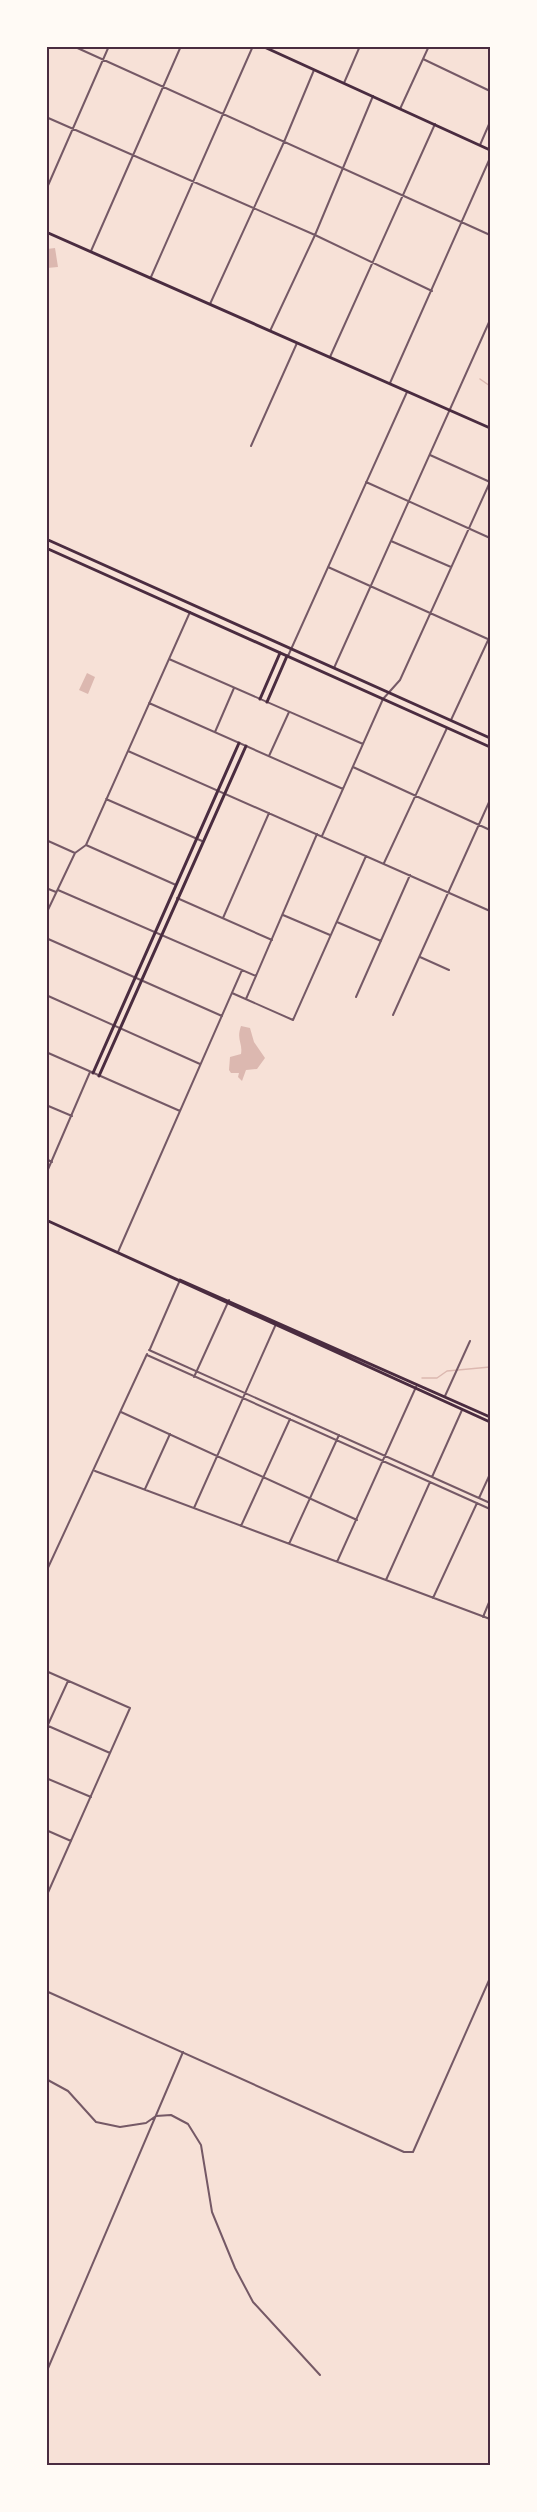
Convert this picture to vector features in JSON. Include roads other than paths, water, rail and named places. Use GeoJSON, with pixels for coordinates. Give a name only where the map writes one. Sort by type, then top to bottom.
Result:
{"type":"FeatureCollection","features":[{"type":"Feature","properties":{"kind":"main road"},"geometry":{"type":"LineString","coordinates":[[262,46],[490,150]]}},
{"type":"Feature","properties":{"kind":"main road"},"geometry":{"type":"LineString","coordinates":[[46,232],[490,428]]}},
{"type":"Feature","properties":{"kind":"main road"},"geometry":{"type":"LineString","coordinates":[[46,539],[490,738]]}},
{"type":"Feature","properties":{"kind":"main road"},"geometry":{"type":"LineString","coordinates":[[46,548],[490,747]]}},
{"type":"Feature","properties":{"kind":"main road"},"geometry":{"type":"LineString","coordinates":[[260,699],[279,652]]}},
{"type":"Feature","properties":{"kind":"main road"},"geometry":{"type":"LineString","coordinates":[[267,702],[287,656]]}},
{"type":"Feature","properties":{"kind":"main road"},"geometry":{"type":"LineString","coordinates":[[92,1072],[240,743]]}},
{"type":"Feature","properties":{"kind":"main road"},"geometry":{"type":"LineString","coordinates":[[99,1076],[160,934],[246,746]]}},
{"type":"Feature","properties":{"kind":"main road"},"geometry":{"type":"LineString","coordinates":[[46,1220],[341,1353],[490,1417]]}},
{"type":"Feature","properties":{"kind":"main road"},"geometry":{"type":"LineString","coordinates":[[341,1353],[490,1422]]}},
{"type":"Feature","properties":{"kind":"street"},"geometry":{"type":"LineString","coordinates":[[73,46],[490,235]]}},
{"type":"Feature","properties":{"kind":"street"},"geometry":{"type":"LineString","coordinates":[[46,190],[109,46]]}},
{"type":"Feature","properties":{"kind":"street"},"geometry":{"type":"LineString","coordinates":[[91,251],[181,46]]}},
{"type":"Feature","properties":{"kind":"street"},"geometry":{"type":"LineString","coordinates":[[151,278],[253,46]]}},
{"type":"Feature","properties":{"kind":"street"},"geometry":{"type":"LineString","coordinates":[[277,53],[280,46]]}},
{"type":"Feature","properties":{"kind":"street"},"geometry":{"type":"LineString","coordinates":[[344,84],[360,46]]}},
{"type":"Feature","properties":{"kind":"street"},"geometry":{"type":"LineString","coordinates":[[400,109],[429,46]]}},
{"type":"Feature","properties":{"kind":"street"},"geometry":{"type":"LineString","coordinates":[[423,59],[490,91]]}},
{"type":"Feature","properties":{"kind":"street"},"geometry":{"type":"LineString","coordinates":[[210,304],[284,142],[314,70]]}},
{"type":"Feature","properties":{"kind":"street"},"geometry":{"type":"LineString","coordinates":[[270,331],[315,236],[374,96]]}},
{"type":"Feature","properties":{"kind":"street"},"geometry":{"type":"LineString","coordinates":[[46,117],[315,236],[432,291]]}},
{"type":"Feature","properties":{"kind":"street"},"geometry":{"type":"LineString","coordinates":[[480,145],[490,122]]}},
{"type":"Feature","properties":{"kind":"street"},"geometry":{"type":"LineString","coordinates":[[330,357],[435,124]]}},
{"type":"Feature","properties":{"kind":"street"},"geometry":{"type":"LineString","coordinates":[[390,384],[490,158]]}},
{"type":"Feature","properties":{"kind":"street"},"geometry":{"type":"LineString","coordinates":[[334,668],[490,320]]}},
{"type":"Feature","properties":{"kind":"street"},"geometry":{"type":"LineString","coordinates":[[251,446],[297,343]]}},
{"type":"Feature","properties":{"kind":"street"},"geometry":{"type":"LineString","coordinates":[[287,656],[407,392]]}},
{"type":"Feature","properties":{"kind":"street"},"geometry":{"type":"LineString","coordinates":[[322,836],[383,699],[400,680],[490,482],[430,455]]}},
{"type":"Feature","properties":{"kind":"street"},"geometry":{"type":"LineString","coordinates":[[366,482],[490,538]]}},
{"type":"Feature","properties":{"kind":"street"},"geometry":{"type":"LineString","coordinates":[[391,541],[451,567]]}},
{"type":"Feature","properties":{"kind":"street"},"geometry":{"type":"LineString","coordinates":[[328,567],[490,638],[451,720]]}},
{"type":"Feature","properties":{"kind":"street"},"geometry":{"type":"LineString","coordinates":[[46,914],[75,853],[86,844],[190,612]]}},
{"type":"Feature","properties":{"kind":"street"},"geometry":{"type":"LineString","coordinates":[[169,659],[363,744]]}},
{"type":"Feature","properties":{"kind":"street"},"geometry":{"type":"LineString","coordinates":[[215,732],[234,688]]}},
{"type":"Feature","properties":{"kind":"street"},"geometry":{"type":"LineString","coordinates":[[149,703],[343,789]]}},
{"type":"Feature","properties":{"kind":"street"},"geometry":{"type":"LineString","coordinates":[[269,756],[289,712]]}},
{"type":"Feature","properties":{"kind":"street"},"geometry":{"type":"LineString","coordinates":[[384,863],[447,728]]}},
{"type":"Feature","properties":{"kind":"street"},"geometry":{"type":"LineString","coordinates":[[128,751],[490,911]]}},
{"type":"Feature","properties":{"kind":"street"},"geometry":{"type":"LineString","coordinates":[[353,767],[490,830]]}},
{"type":"Feature","properties":{"kind":"street"},"geometry":{"type":"LineString","coordinates":[[106,799],[203,841]]}},
{"type":"Feature","properties":{"kind":"street"},"geometry":{"type":"LineString","coordinates":[[393,1015],[490,800]]}},
{"type":"Feature","properties":{"kind":"street"},"geometry":{"type":"LineString","coordinates":[[223,918],[269,813]]}},
{"type":"Feature","properties":{"kind":"street"},"geometry":{"type":"LineString","coordinates":[[246,999],[317,834]]}},
{"type":"Feature","properties":{"kind":"street"},"geometry":{"type":"LineString","coordinates":[[46,840],[75,853]]}},
{"type":"Feature","properties":{"kind":"street"},"geometry":{"type":"LineString","coordinates":[[86,844],[176,885]]}},
{"type":"Feature","properties":{"kind":"street"},"geometry":{"type":"LineString","coordinates":[[232,993],[293,1020],[366,856]]}},
{"type":"Feature","properties":{"kind":"street"},"geometry":{"type":"LineString","coordinates":[[356,997],[410,875]]}},
{"type":"Feature","properties":{"kind":"street"},"geometry":{"type":"LineString","coordinates":[[46,888],[256,975]]}},
{"type":"Feature","properties":{"kind":"street"},"geometry":{"type":"LineString","coordinates":[[177,898],[272,939]]}},
{"type":"Feature","properties":{"kind":"street"},"geometry":{"type":"LineString","coordinates":[[283,915],[331,935]]}},
{"type":"Feature","properties":{"kind":"street"},"geometry":{"type":"LineString","coordinates":[[337,922],[381,941]]}},
{"type":"Feature","properties":{"kind":"street"},"geometry":{"type":"LineString","coordinates":[[46,938],[222,1016]]}},
{"type":"Feature","properties":{"kind":"street"},"geometry":{"type":"LineString","coordinates":[[420,957],[449,970]]}},
{"type":"Feature","properties":{"kind":"street"},"geometry":{"type":"LineString","coordinates":[[118,1252],[242,970]]}},
{"type":"Feature","properties":{"kind":"street"},"geometry":{"type":"LineString","coordinates":[[46,995],[201,1065]]}},
{"type":"Feature","properties":{"kind":"street"},"geometry":{"type":"LineString","coordinates":[[46,1052],[180,1111]]}},
{"type":"Feature","properties":{"kind":"street"},"geometry":{"type":"LineString","coordinates":[[46,1174],[92,1072]]}},
{"type":"Feature","properties":{"kind":"street"},"geometry":{"type":"LineString","coordinates":[[46,1105],[72,1116]]}},
{"type":"Feature","properties":{"kind":"street"},"geometry":{"type":"LineString","coordinates":[[46,1159],[52,1162]]}},
{"type":"Feature","properties":{"kind":"street"},"geometry":{"type":"LineString","coordinates":[[46,1572],[95,1470],[180,1280]]}},
{"type":"Feature","properties":{"kind":"street"},"geometry":{"type":"LineString","coordinates":[[194,1377],[228,1302]]}},
{"type":"Feature","properties":{"kind":"street"},"geometry":{"type":"LineString","coordinates":[[194,1508],[276,1324]]}},
{"type":"Feature","properties":{"kind":"street"},"geometry":{"type":"LineString","coordinates":[[445,1396],[470,1341]]}},
{"type":"Feature","properties":{"kind":"street"},"geometry":{"type":"LineString","coordinates":[[149,1350],[490,1503]]}},
{"type":"Feature","properties":{"kind":"street"},"geometry":{"type":"LineString","coordinates":[[147,1355],[490,1509]]}},
{"type":"Feature","properties":{"kind":"street"},"geometry":{"type":"LineString","coordinates":[[337,1562],[384,1462],[417,1384]]}},
{"type":"Feature","properties":{"kind":"street"},"geometry":{"type":"LineString","coordinates":[[432,1477],[462,1410]]}},
{"type":"Feature","properties":{"kind":"street"},"geometry":{"type":"LineString","coordinates":[[121,1412],[357,1520]]}},
{"type":"Feature","properties":{"kind":"street"},"geometry":{"type":"LineString","coordinates":[[241,1526],[290,1419]]}},
{"type":"Feature","properties":{"kind":"street"},"geometry":{"type":"LineString","coordinates":[[145,1489],[170,1434]]}},
{"type":"Feature","properties":{"kind":"street"},"geometry":{"type":"LineString","coordinates":[[289,1544],[339,1435]]}},
{"type":"Feature","properties":{"kind":"street"},"geometry":{"type":"LineString","coordinates":[[95,1470],[490,1619]]}},
{"type":"Feature","properties":{"kind":"street"},"geometry":{"type":"LineString","coordinates":[[480,1498],[490,1474]]}},
{"type":"Feature","properties":{"kind":"street"},"geometry":{"type":"LineString","coordinates":[[386,1580],[430,1482]]}},
{"type":"Feature","properties":{"kind":"street"},"geometry":{"type":"LineString","coordinates":[[433,1598],[477,1503]]}},
{"type":"Feature","properties":{"kind":"street"},"geometry":{"type":"LineString","coordinates":[[483,1617],[490,1600]]}},
{"type":"Feature","properties":{"kind":"street"},"geometry":{"type":"LineString","coordinates":[[46,1671],[130,1708],[46,1897]]}},
{"type":"Feature","properties":{"kind":"street"},"geometry":{"type":"LineString","coordinates":[[68,1681],[47,1726],[111,1753]]}},
{"type":"Feature","properties":{"kind":"street"},"geometry":{"type":"LineString","coordinates":[[46,1778],[91,1798]]}},
{"type":"Feature","properties":{"kind":"street"},"geometry":{"type":"LineString","coordinates":[[46,1830],[71,1841]]}},
{"type":"Feature","properties":{"kind":"street"},"geometry":{"type":"LineString","coordinates":[[46,1884],[51,1886]]}},
{"type":"Feature","properties":{"kind":"street"},"geometry":{"type":"LineString","coordinates":[[46,1991],[404,2152],[413,2152],[490,1978]]}},
{"type":"Feature","properties":{"kind":"street"},"geometry":{"type":"LineString","coordinates":[[46,2373],[183,2052]]}},
{"type":"Feature","properties":{"kind":"street"},"geometry":{"type":"LineString","coordinates":[[46,2079],[68,2091],[96,2122],[120,2127],[146,2123],[156,2116],[171,2115],[188,2124],[201,2145],[212,2212],[235,2268],[253,2302],[320,2375]]}},
{"type":"Feature","properties":{"kind":"waterway"},"geometry":{"type":"LineString","coordinates":[[480,379],[490,386]]}},
{"type":"Feature","properties":{"kind":"waterway"},"geometry":{"type":"LineString","coordinates":[[422,1378],[437,1378],[447,1371],[490,1367]]}}]}
